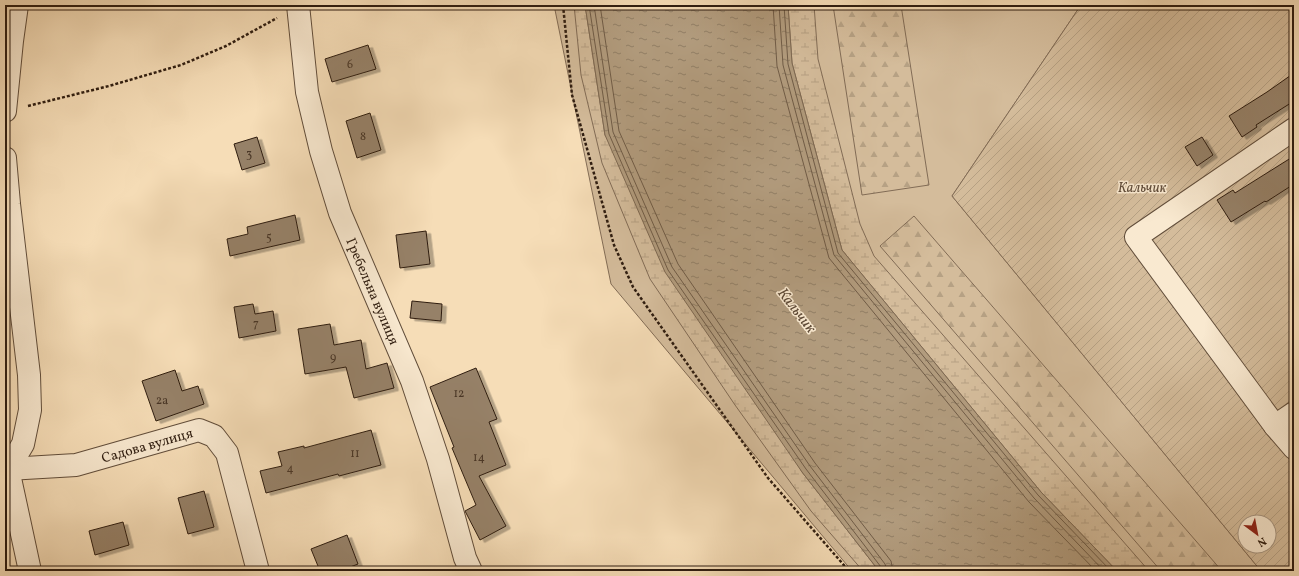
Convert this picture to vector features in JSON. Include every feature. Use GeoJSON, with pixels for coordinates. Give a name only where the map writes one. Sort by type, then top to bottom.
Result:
{"type":"FeatureCollection","features":[{"type":"Feature","properties":{"kind":"street"},"geometry":{"type":"LineString","coordinates":[[15,110],[12,41],[17,5]]}},
{"type":"Feature","properties":{"kind":"street","name":"Гребельна вулиця"},"geometry":{"type":"LineString","coordinates":[[299,6],[307,92],[323,158],[340,213],[412,381],[438,459],[465,558],[471,571]]}},
{"type":"Feature","properties":{"kind":"street"},"geometry":{"type":"LineString","coordinates":[[1294,129],[1136,237],[1275,426],[1294,448]]}},
{"type":"Feature","properties":{"kind":"street"},"geometry":{"type":"LineString","coordinates":[[5,158],[28,375],[30,410],[23,444],[6,470],[30,571]]}},
{"type":"Feature","properties":{"kind":"street"},"geometry":{"type":"LineString","coordinates":[[1275,426],[1294,413]]}},
{"type":"Feature","properties":{"kind":"street","name":"Садова вулиця"},"geometry":{"type":"LineString","coordinates":[[6,470],[76,466],[199,430],[214,436],[227,453],[233,471],[258,571]]}},
{"type":"Feature","properties":{"kind":"path"},"geometry":{"type":"LineString","coordinates":[[563,5],[572,95],[614,245],[633,287],[768,478],[848,571]]}},
{"type":"Feature","properties":{"kind":"path"},"geometry":{"type":"LineString","coordinates":[[15,110],[109,86],[180,65],[226,46],[299,6]]}},
{"type":"Feature","properties":{"kind":"green space"},"geometry":{"type":"Polygon","coordinates":[[[554,5],[1081,5],[952,196],[1237,542],[1237,554],[1247,554],[1261,571],[852,571],[611,284],[554,5]]]}},
{"type":"Feature","properties":{"kind":"green space"},"geometry":{"type":"Polygon","coordinates":[[[574,5],[585,5],[605,135],[802,472],[879,571],[863,571],[811,511],[735,405],[650,279],[602,163],[581,75],[574,5]]]}},
{"type":"Feature","properties":{"kind":"green space"},"geometry":{"type":"Polygon","coordinates":[[[788,5],[814,5],[818,59],[860,224],[874,256],[1149,571],[1117,571],[1041,492],[842,250],[792,63],[788,5]]]}},
{"type":"Feature","properties":{"kind":"green space"},"geometry":{"type":"Polygon","coordinates":[[[833,5],[901,5],[929,185],[862,195],[833,5]]]}},
{"type":"Feature","properties":{"kind":"green space","name":"Кальчик"},"geometry":{"type":"Polygon","coordinates":[[[1081,5],[1294,5],[1294,571],[1261,571],[1247,554],[1277,554],[1277,514],[1237,514],[1237,542],[952,196],[1081,5]]]}},
{"type":"Feature","properties":{"kind":"green space"},"geometry":{"type":"Polygon","coordinates":[[[914,216],[1222,571],[1161,571],[880,246],[914,216]]]}},
{"type":"Feature","properties":{"kind":"water"},"geometry":{"type":"Polygon","coordinates":[[[585,5],[788,5],[792,63],[842,250],[1041,492],[1117,571],[879,571],[802,472],[665,272],[605,135],[585,5]]]}},
{"type":"Feature","properties":{"kind":"building"},"geometry":{"type":"Polygon","coordinates":[[[368,45],[376,69],[332,82],[325,59],[368,45]]]}},
{"type":"Feature","properties":{"kind":"building"},"geometry":{"type":"Polygon","coordinates":[[[1294,73],[1294,101],[1256,125],[1257,127],[1242,137],[1229,116],[1294,73]]]}},
{"type":"Feature","properties":{"kind":"building"},"geometry":{"type":"Polygon","coordinates":[[[370,113],[381,150],[357,158],[346,121],[370,113]]]}},
{"type":"Feature","properties":{"kind":"building"},"geometry":{"type":"Polygon","coordinates":[[[257,137],[265,163],[242,170],[234,144],[257,137]]]}},
{"type":"Feature","properties":{"kind":"building"},"geometry":{"type":"Polygon","coordinates":[[[1202,137],[1213,155],[1197,166],[1185,147],[1202,137]]]}},
{"type":"Feature","properties":{"kind":"building"},"geometry":{"type":"Polygon","coordinates":[[[1294,156],[1294,184],[1231,222],[1217,200],[1233,190],[1235,193],[1294,156]]]}},
{"type":"Feature","properties":{"kind":"building"},"geometry":{"type":"Polygon","coordinates":[[[295,215],[300,240],[230,256],[227,239],[248,234],[247,227],[295,215]]]}},
{"type":"Feature","properties":{"kind":"building"},"geometry":{"type":"Polygon","coordinates":[[[426,231],[430,264],[400,268],[396,235],[426,231]]]}},
{"type":"Feature","properties":{"kind":"building"},"geometry":{"type":"Polygon","coordinates":[[[412,301],[442,304],[441,321],[410,318],[412,301]]]}},
{"type":"Feature","properties":{"kind":"building"},"geometry":{"type":"Polygon","coordinates":[[[253,304],[255,314],[273,311],[276,331],[239,338],[234,307],[253,304]]]}},
{"type":"Feature","properties":{"kind":"building"},"geometry":{"type":"Polygon","coordinates":[[[330,324],[334,345],[361,340],[366,369],[387,363],[394,388],[354,398],[346,367],[305,374],[298,329],[330,324]]]}},
{"type":"Feature","properties":{"kind":"building"},"geometry":{"type":"Polygon","coordinates":[[[476,368],[497,419],[489,422],[506,465],[479,476],[506,526],[480,540],[465,511],[476,505],[452,448],[454,447],[430,387],[476,368]]]}},
{"type":"Feature","properties":{"kind":"building"},"geometry":{"type":"Polygon","coordinates":[[[175,370],[182,391],[198,386],[204,404],[156,421],[142,381],[175,370]]]}},
{"type":"Feature","properties":{"kind":"building"},"geometry":{"type":"Polygon","coordinates":[[[371,430],[381,465],[339,476],[338,474],[266,493],[260,471],[282,466],[278,452],[304,446],[304,448],[371,430]]]}},
{"type":"Feature","properties":{"kind":"building"},"geometry":{"type":"Polygon","coordinates":[[[204,491],[214,527],[188,534],[178,498],[204,491]]]}},
{"type":"Feature","properties":{"kind":"building"},"geometry":{"type":"Polygon","coordinates":[[[123,522],[129,545],[95,555],[89,531],[123,522]]]}},
{"type":"Feature","properties":{"kind":"building"},"geometry":{"type":"Polygon","coordinates":[[[347,535],[358,564],[340,571],[320,571],[311,549],[347,535]]]}}]}
